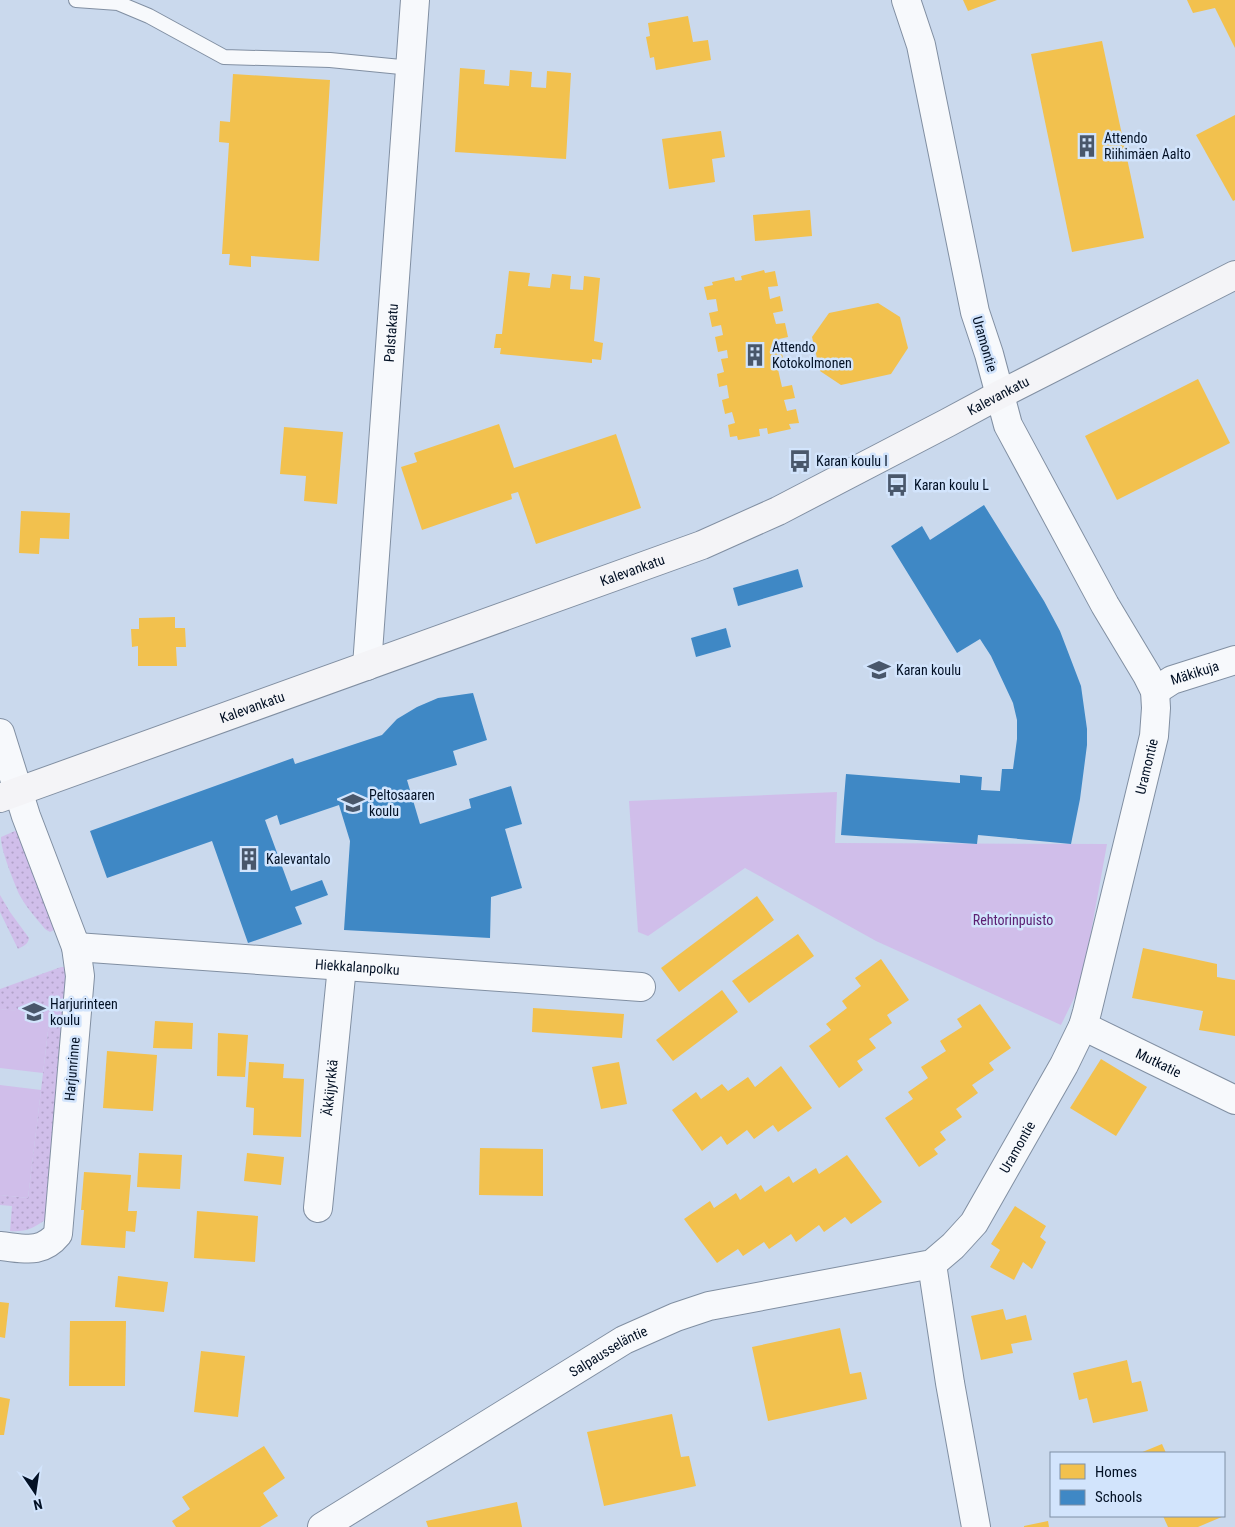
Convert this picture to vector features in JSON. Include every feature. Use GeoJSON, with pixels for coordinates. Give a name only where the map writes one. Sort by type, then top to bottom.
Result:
{"type":"FeatureCollection","features":[{"type":"Feature","properties":{"kind":"street","name":"Palstakatu"},"geometry":{"type":"LineString","coordinates":[[367,666],[416,0]]}},
{"type":"Feature","properties":{"kind":"street","name":"Uramontie"},"geometry":{"type":"LineString","coordinates":[[906,0],[921,45],[975,312],[989,354],[1008,425],[1105,605],[1147,674],[1155,691],[1156,708],[1154,736],[1082,1026],[1064,1065],[974,1223],[932,1264]]}},
{"type":"Feature","properties":{"kind":"street","name":"Kalevankatu"},"geometry":{"type":"LineString","coordinates":[[9,795],[702,545],[778,511],[999,395],[1235,275]]}},
{"type":"Feature","properties":{"kind":"street","name":"Mäkikuja"},"geometry":{"type":"LineString","coordinates":[[1155,691],[1172,680],[1235,660]]}},
{"type":"Feature","properties":{"kind":"street","name":"Harjunrinne"},"geometry":{"type":"LineString","coordinates":[[0,733],[9,795],[26,816],[76,946],[80,976],[58,1234],[50,1243],[41,1247],[27,1249],[0,1246]]}},
{"type":"Feature","properties":{"kind":"street","name":"Hiekkalanpolku"},"geometry":{"type":"LineString","coordinates":[[76,946],[641,987]]}},
{"type":"Feature","properties":{"kind":"street","name":"Äkkijyrkkä"},"geometry":{"type":"LineString","coordinates":[[318,1208],[342,966]]}},
{"type":"Feature","properties":{"kind":"street","name":"Mutkatie"},"geometry":{"type":"LineString","coordinates":[[1082,1026],[1235,1100]]}},
{"type":"Feature","properties":{"kind":"street","name":"Salpausseläntie"},"geometry":{"type":"LineString","coordinates":[[322,1527],[624,1340],[676,1317],[709,1306],[932,1264]]}},
{"type":"Feature","properties":{"kind":"street"},"geometry":{"type":"LineString","coordinates":[[932,1264],[950,1383],[976,1527]]}},
{"type":"Feature","properties":{"kind":"lane"},"geometry":{"type":"LineString","coordinates":[[76,0],[118,3],[150,16],[224,57],[330,60],[410,68]]}},
{"type":"Feature","properties":{"kind":"green space","name":"Rehtorinpuisto"},"geometry":{"type":"Polygon","coordinates":[[[837,792],[835,843],[1107,844],[1082,982],[1061,1025],[876,941],[745,868],[648,936],[638,932],[629,801],[837,792]]]}},
{"type":"Feature","properties":{"kind":"green space"},"geometry":{"type":"Polygon","coordinates":[[[15,831],[21,835],[56,926],[50,932],[45,929],[22,899],[8,865],[1,837],[15,831]]]}},
{"type":"Feature","properties":{"kind":"green space"},"geometry":{"type":"Polygon","coordinates":[[[0,895],[29,938],[26,944],[18,949],[0,912],[0,895]]]}},
{"type":"Feature","properties":{"kind":"green space"},"geometry":{"type":"Polygon","coordinates":[[[61,967],[66,967],[69,970],[45,1220],[29,1229],[10,1231],[12,1206],[0,1205],[0,1195],[28,1198],[50,1015],[0,1009],[0,989],[61,967]]]}},
{"type":"Feature","properties":{"kind":"green space"},"geometry":{"type":"Polygon","coordinates":[[[0,1009],[50,1014],[43,1073],[0,1068],[0,1009]]]}},
{"type":"Feature","properties":{"kind":"green space"},"geometry":{"type":"Polygon","coordinates":[[[0,1085],[41,1090],[28,1198],[0,1195],[0,1085]]]}},
{"type":"Feature","properties":{"kind":"building: Homes"},"geometry":{"type":"Polygon","coordinates":[[[963,0],[997,0],[968,11],[963,0]]]}},
{"type":"Feature","properties":{"kind":"building: Homes"},"geometry":{"type":"Polygon","coordinates":[[[1187,0],[1235,0],[1235,48],[1215,8],[1193,13],[1187,0]]]}},
{"type":"Feature","properties":{"kind":"building: Homes"},"geometry":{"type":"Polygon","coordinates":[[[688,16],[693,42],[708,40],[711,60],[656,70],[654,57],[650,58],[646,37],[650,36],[648,23],[688,16]]]}},
{"type":"Feature","properties":{"kind":"building: Homes","name":"Attendo Riihimäen Aalto"},"geometry":{"type":"Polygon","coordinates":[[[1102,41],[1144,238],[1072,252],[1031,54],[1102,41]]]}},
{"type":"Feature","properties":{"kind":"building: Homes"},"geometry":{"type":"Polygon","coordinates":[[[460,68],[485,70],[484,84],[509,86],[510,70],[532,72],[531,87],[546,88],[547,71],[571,73],[566,159],[455,152],[460,68]]]}},
{"type":"Feature","properties":{"kind":"building: Homes"},"geometry":{"type":"Polygon","coordinates":[[[233,74],[330,80],[319,261],[251,256],[251,267],[229,265],[230,254],[222,254],[229,143],[219,142],[220,121],[230,122],[233,74]]]}},
{"type":"Feature","properties":{"kind":"building: Homes"},"geometry":{"type":"Polygon","coordinates":[[[1235,115],[1235,200],[1233,201],[1196,135],[1235,115]]]}},
{"type":"Feature","properties":{"kind":"building: Homes"},"geometry":{"type":"Polygon","coordinates":[[[721,131],[725,157],[712,159],[715,182],[669,189],[662,139],[721,131]]]}},
{"type":"Feature","properties":{"kind":"building: Homes"},"geometry":{"type":"Polygon","coordinates":[[[810,210],[812,236],[755,241],[753,215],[810,210]]]}},
{"type":"Feature","properties":{"kind":"building: Homes","name":"Attendo Kotokolmonen"},"geometry":{"type":"Polygon","coordinates":[[[764,270],[765,273],[775,271],[778,286],[768,287],[770,299],[780,296],[783,311],[773,313],[776,324],[785,323],[788,337],[779,339],[784,363],[777,365],[782,387],[792,385],[795,398],[784,400],[787,411],[796,409],[799,423],[789,424],[791,429],[768,434],[767,428],[759,429],[760,436],[738,440],[737,436],[730,437],[728,425],[735,423],[732,412],[725,414],[722,400],[729,398],[727,385],[719,387],[717,374],[724,372],[721,359],[728,358],[727,350],[718,352],[715,337],[723,335],[721,325],[712,327],[709,313],[718,311],[716,299],[707,300],[704,287],[713,285],[712,282],[734,277],[735,281],[742,280],[741,276],[764,270]]]}},
{"type":"Feature","properties":{"kind":"building: Homes"},"geometry":{"type":"Polygon","coordinates":[[[509,271],[530,273],[528,286],[550,288],[552,274],[571,276],[570,289],[583,290],[584,276],[600,278],[594,341],[603,343],[601,360],[592,359],[592,363],[500,354],[501,348],[494,348],[496,334],[502,334],[509,271]]]}},
{"type":"Feature","properties":{"kind":"building: Homes"},"geometry":{"type":"Polygon","coordinates":[[[878,303],[900,317],[908,348],[891,374],[841,385],[820,371],[812,337],[829,313],[878,303]]]}},
{"type":"Feature","properties":{"kind":"building: Homes"},"geometry":{"type":"Polygon","coordinates":[[[1198,379],[1230,443],[1117,500],[1085,436],[1198,379]]]}},
{"type":"Feature","properties":{"kind":"building: Homes"},"geometry":{"type":"Polygon","coordinates":[[[499,424],[514,468],[616,434],[641,508],[536,544],[518,492],[511,494],[512,499],[422,530],[401,467],[417,462],[414,453],[499,424]]]}},
{"type":"Feature","properties":{"kind":"building: Homes"},"geometry":{"type":"Polygon","coordinates":[[[284,427],[343,432],[337,504],[304,501],[306,476],[280,474],[284,427]]]}},
{"type":"Feature","properties":{"kind":"building: Homes"},"geometry":{"type":"Polygon","coordinates":[[[21,511],[70,513],[69,539],[40,538],[39,554],[19,553],[21,511]]]}},
{"type":"Feature","properties":{"kind":"building: Homes"},"geometry":{"type":"Polygon","coordinates":[[[175,617],[175,628],[185,628],[186,647],[176,647],[177,666],[138,666],[138,646],[132,647],[131,629],[139,629],[139,618],[175,617]]]}},
{"type":"Feature","properties":{"kind":"building: Homes"},"geometry":{"type":"Polygon","coordinates":[[[757,896],[774,920],[679,992],[661,968],[757,896]]]}},
{"type":"Feature","properties":{"kind":"building: Homes"},"geometry":{"type":"Polygon","coordinates":[[[798,934],[814,956],[749,1003],[732,981],[798,934]]]}},
{"type":"Feature","properties":{"kind":"building: Homes"},"geometry":{"type":"Polygon","coordinates":[[[1143,948],[1217,964],[1217,977],[1235,980],[1235,1036],[1199,1030],[1203,1011],[1132,998],[1143,948]]]}},
{"type":"Feature","properties":{"kind":"building: Homes"},"geometry":{"type":"Polygon","coordinates":[[[881,959],[909,1000],[887,1015],[892,1023],[869,1039],[876,1048],[857,1061],[863,1070],[839,1088],[809,1046],[831,1030],[826,1024],[847,1008],[842,1001],[861,986],[855,978],[881,959]]]}},
{"type":"Feature","properties":{"kind":"building: Homes"},"geometry":{"type":"Polygon","coordinates":[[[722,990],[738,1012],[673,1061],[656,1040],[722,990]]]}},
{"type":"Feature","properties":{"kind":"building: Homes"},"geometry":{"type":"Polygon","coordinates":[[[980,1004],[1011,1048],[989,1063],[994,1070],[972,1085],[978,1093],[956,1109],[962,1117],[940,1132],[946,1140],[934,1149],[938,1154],[919,1167],[885,1118],[913,1099],[908,1092],[928,1078],[921,1067],[946,1051],[940,1041],[962,1027],[957,1019],[980,1004]]]}},
{"type":"Feature","properties":{"kind":"building: Homes"},"geometry":{"type":"Polygon","coordinates":[[[533,1008],[624,1014],[622,1038],[532,1032],[533,1008]]]}},
{"type":"Feature","properties":{"kind":"building: Homes"},"geometry":{"type":"Polygon","coordinates":[[[155,1021],[193,1023],[192,1049],[153,1048],[155,1021]]]}},
{"type":"Feature","properties":{"kind":"building: Homes"},"geometry":{"type":"Polygon","coordinates":[[[218,1033],[248,1035],[245,1077],[217,1076],[218,1033]]]}},
{"type":"Feature","properties":{"kind":"building: Homes"},"geometry":{"type":"Polygon","coordinates":[[[107,1051],[157,1055],[153,1111],[103,1108],[107,1051]]]}},
{"type":"Feature","properties":{"kind":"building: Homes"},"geometry":{"type":"Polygon","coordinates":[[[1101,1059],[1147,1087],[1116,1136],[1070,1108],[1101,1059]]]}},
{"type":"Feature","properties":{"kind":"building: Homes"},"geometry":{"type":"Polygon","coordinates":[[[249,1062],[284,1064],[283,1078],[304,1079],[301,1137],[253,1135],[254,1108],[246,1107],[249,1062]]]}},
{"type":"Feature","properties":{"kind":"building: Homes"},"geometry":{"type":"Polygon","coordinates":[[[619,1062],[627,1104],[601,1109],[592,1067],[619,1062]]]}},
{"type":"Feature","properties":{"kind":"building: Homes"},"geometry":{"type":"Polygon","coordinates":[[[781,1066],[812,1108],[778,1132],[773,1125],[754,1139],[747,1130],[727,1145],[721,1136],[702,1151],[672,1110],[696,1092],[701,1099],[722,1084],[728,1091],[748,1077],[755,1087],[781,1066]]]}},
{"type":"Feature","properties":{"kind":"building: Homes"},"geometry":{"type":"Polygon","coordinates":[[[480,1148],[543,1149],[543,1196],[479,1195],[480,1148]]]}},
{"type":"Feature","properties":{"kind":"building: Homes"},"geometry":{"type":"Polygon","coordinates":[[[139,1153],[182,1155],[180,1189],[137,1187],[139,1153]]]}},
{"type":"Feature","properties":{"kind":"building: Homes"},"geometry":{"type":"Polygon","coordinates":[[[247,1153],[284,1157],[281,1185],[244,1181],[247,1153]]]}},
{"type":"Feature","properties":{"kind":"building: Homes"},"geometry":{"type":"Polygon","coordinates":[[[847,1155],[882,1202],[851,1224],[845,1217],[824,1232],[819,1225],[796,1242],[791,1234],[769,1249],[764,1242],[743,1256],[738,1249],[717,1263],[684,1219],[710,1201],[714,1208],[736,1193],[740,1200],[761,1185],[765,1192],[789,1176],[793,1183],[816,1168],[819,1174],[847,1155]]]}},
{"type":"Feature","properties":{"kind":"building: Homes"},"geometry":{"type":"Polygon","coordinates":[[[84,1172],[131,1175],[128,1211],[137,1211],[135,1232],[126,1231],[125,1248],[81,1245],[84,1210],[81,1210],[84,1172]]]}},
{"type":"Feature","properties":{"kind":"building: Homes"},"geometry":{"type":"Polygon","coordinates":[[[1015,1206],[1046,1226],[1040,1237],[1046,1242],[1032,1269],[1023,1262],[1014,1280],[990,1267],[1000,1250],[991,1244],[1015,1206]]]}},
{"type":"Feature","properties":{"kind":"building: Homes"},"geometry":{"type":"Polygon","coordinates":[[[197,1211],[258,1216],[255,1262],[194,1258],[197,1211]]]}},
{"type":"Feature","properties":{"kind":"building: Homes"},"geometry":{"type":"Polygon","coordinates":[[[118,1276],[168,1282],[164,1312],[115,1307],[118,1276]]]}},
{"type":"Feature","properties":{"kind":"building: Homes"},"geometry":{"type":"Polygon","coordinates":[[[0,1302],[9,1303],[5,1338],[0,1337],[0,1302]]]}},
{"type":"Feature","properties":{"kind":"building: Homes"},"geometry":{"type":"Polygon","coordinates":[[[1003,1309],[1006,1320],[1026,1315],[1032,1340],[1011,1344],[1013,1353],[981,1360],[971,1316],[1003,1309]]]}},
{"type":"Feature","properties":{"kind":"building: Homes"},"geometry":{"type":"Polygon","coordinates":[[[70,1321],[126,1321],[125,1386],[69,1386],[70,1321]]]}},
{"type":"Feature","properties":{"kind":"building: Homes"},"geometry":{"type":"Polygon","coordinates":[[[840,1328],[850,1374],[861,1372],[867,1399],[768,1421],[752,1347],[840,1328]]]}},
{"type":"Feature","properties":{"kind":"building: Homes"},"geometry":{"type":"Polygon","coordinates":[[[201,1351],[245,1356],[238,1417],[194,1412],[201,1351]]]}},
{"type":"Feature","properties":{"kind":"building: Homes"},"geometry":{"type":"Polygon","coordinates":[[[1127,1360],[1132,1383],[1141,1381],[1148,1411],[1093,1423],[1087,1398],[1079,1400],[1073,1373],[1127,1360]]]}},
{"type":"Feature","properties":{"kind":"building: Homes"},"geometry":{"type":"Polygon","coordinates":[[[0,1397],[10,1399],[4,1435],[0,1435],[0,1397]]]}},
{"type":"Feature","properties":{"kind":"building: Homes"},"geometry":{"type":"Polygon","coordinates":[[[672,1414],[681,1457],[689,1456],[696,1486],[604,1506],[587,1432],[672,1414]]]}},
{"type":"Feature","properties":{"kind":"building: Homes"},"geometry":{"type":"Polygon","coordinates":[[[1162,1444],[1166,1452],[1142,1452],[1162,1444]]]}},
{"type":"Feature","properties":{"kind":"building: Homes"},"geometry":{"type":"Polygon","coordinates":[[[264,1446],[285,1478],[263,1493],[278,1516],[260,1527],[176,1527],[172,1521],[190,1509],[182,1497],[264,1446]]]}},
{"type":"Feature","properties":{"kind":"building: Homes"},"geometry":{"type":"Polygon","coordinates":[[[517,1502],[522,1527],[428,1527],[426,1521],[517,1502]]]}},
{"type":"Feature","properties":{"kind":"building: Homes"},"geometry":{"type":"Polygon","coordinates":[[[1163,1517],[1222,1517],[1198,1527],[1168,1527],[1163,1517]]]}},
{"type":"Feature","properties":{"kind":"building: Homes"},"geometry":{"type":"Polygon","coordinates":[[[1048,1521],[1049,1527],[1024,1527],[1024,1526],[1048,1521]]]}},
{"type":"Feature","properties":{"kind":"building: Schools"},"geometry":{"type":"Polygon","coordinates":[[[984,505],[1044,601],[1060,631],[1081,686],[1087,729],[1087,745],[1080,799],[1071,844],[978,835],[977,844],[841,835],[846,774],[960,783],[960,775],[982,777],[981,790],[1000,791],[1002,769],[1013,769],[1017,739],[1017,720],[1013,703],[991,656],[980,639],[957,653],[891,546],[922,526],[930,540],[984,505]]]}},
{"type":"Feature","properties":{"kind":"building: Schools"},"geometry":{"type":"Polygon","coordinates":[[[798,569],[803,587],[738,606],[733,588],[798,569]]]}},
{"type":"Feature","properties":{"kind":"building: Schools"},"geometry":{"type":"Polygon","coordinates":[[[726,628],[731,647],[696,657],[691,638],[726,628]]]}},
{"type":"Feature","properties":{"kind":"building: Schools"},"geometry":{"type":"Polygon","coordinates":[[[473,693],[487,740],[453,751],[457,765],[407,780],[420,824],[471,808],[469,799],[511,786],[522,824],[505,829],[522,888],[491,897],[490,938],[344,930],[350,841],[339,805],[280,825],[277,815],[265,820],[291,891],[322,880],[328,895],[295,907],[302,924],[248,943],[212,841],[107,878],[90,831],[293,758],[295,764],[382,735],[397,719],[417,707],[438,698],[473,693]]]}},
{"type":"Feature","properties":{"kind":"place","name":"Attendo Riihimäen Aalto"},"geometry":{"type":"Point","coordinates":[1087,146]}},
{"type":"Feature","properties":{"kind":"place","name":"Attendo Kotokolmonen"},"geometry":{"type":"Point","coordinates":[755,355]}},
{"type":"Feature","properties":{"kind":"place","name":"Karan koulu I"},"geometry":{"type":"Point","coordinates":[800,461]}},
{"type":"Feature","properties":{"kind":"place","name":"Karan koulu L"},"geometry":{"type":"Point","coordinates":[897,485]}},
{"type":"Feature","properties":{"kind":"place","name":"Karan koulu"},"geometry":{"type":"Point","coordinates":[879,670]}},
{"type":"Feature","properties":{"kind":"place","name":"Peltosaaren koulu"},"geometry":{"type":"Point","coordinates":[353,803]}},
{"type":"Feature","properties":{"kind":"place","name":"Kalevantalo"},"geometry":{"type":"Point","coordinates":[249,859]}},
{"type":"Feature","properties":{"kind":"place","name":"Harjurinteen koulu"},"geometry":{"type":"Point","coordinates":[34,1012]}}]}
